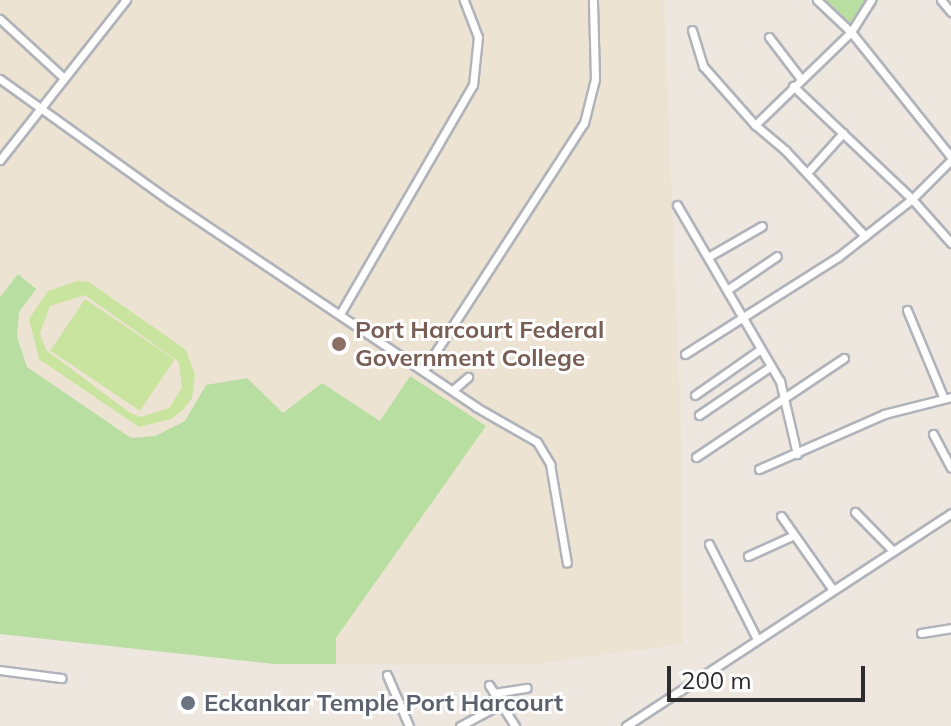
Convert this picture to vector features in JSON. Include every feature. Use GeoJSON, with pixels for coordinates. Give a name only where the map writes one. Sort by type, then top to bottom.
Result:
{"type":"FeatureCollection","features":[{"type":"Feature","properties":{"kind":"street"},"geometry":{"type":"LineString","coordinates":[[0,160],[126,0]]}},
{"type":"Feature","properties":{"kind":"street"},"geometry":{"type":"LineString","coordinates":[[340,314],[473,85],[478,37],[464,0]]}},
{"type":"Feature","properties":{"kind":"street"},"geometry":{"type":"LineString","coordinates":[[424,370],[584,123],[595,79],[593,0]]}},
{"type":"Feature","properties":{"kind":"street"},"geometry":{"type":"LineString","coordinates":[[685,354],[743,319],[865,236],[912,199],[951,158],[851,32],[817,0]]}},
{"type":"Feature","properties":{"kind":"street"},"geometry":{"type":"LineString","coordinates":[[755,125],[851,32],[871,0]]}},
{"type":"Feature","properties":{"kind":"street"},"geometry":{"type":"LineString","coordinates":[[941,0],[951,12]]}},
{"type":"Feature","properties":{"kind":"street"},"geometry":{"type":"LineString","coordinates":[[0,19],[64,78]]}},
{"type":"Feature","properties":{"kind":"street"},"geometry":{"type":"LineString","coordinates":[[692,30],[703,66],[755,125],[807,173],[865,236]]}},
{"type":"Feature","properties":{"kind":"street"},"geometry":{"type":"LineString","coordinates":[[769,37],[801,79]]}},
{"type":"Feature","properties":{"kind":"street"},"geometry":{"type":"LineString","coordinates":[[0,79],[340,314],[547,451],[567,563]]}},
{"type":"Feature","properties":{"kind":"street"},"geometry":{"type":"LineString","coordinates":[[793,86],[912,199],[951,243]]}},
{"type":"Feature","properties":{"kind":"street"},"geometry":{"type":"LineString","coordinates":[[807,173],[843,133]]}},
{"type":"Feature","properties":{"kind":"street"},"geometry":{"type":"LineString","coordinates":[[677,205],[771,366],[785,396],[797,454]]}},
{"type":"Feature","properties":{"kind":"street"},"geometry":{"type":"LineString","coordinates":[[708,257],[762,226]]}},
{"type":"Feature","properties":{"kind":"street"},"geometry":{"type":"LineString","coordinates":[[727,290],[777,256]]}},
{"type":"Feature","properties":{"kind":"street"},"geometry":{"type":"LineString","coordinates":[[759,469],[884,414],[948,398],[907,310]]}},
{"type":"Feature","properties":{"kind":"street"},"geometry":{"type":"LineString","coordinates":[[695,395],[761,349]]}},
{"type":"Feature","properties":{"kind":"street"},"geometry":{"type":"LineString","coordinates":[[696,457],[844,358]]}},
{"type":"Feature","properties":{"kind":"street"},"geometry":{"type":"LineString","coordinates":[[699,415],[771,366]]}},
{"type":"Feature","properties":{"kind":"street"},"geometry":{"type":"LineString","coordinates":[[453,390],[468,377]]}},
{"type":"Feature","properties":{"kind":"street"},"geometry":{"type":"LineString","coordinates":[[933,434],[951,468]]}},
{"type":"Feature","properties":{"kind":"street"},"geometry":{"type":"LineString","coordinates":[[855,512],[893,551]]}},
{"type":"Feature","properties":{"kind":"street"},"geometry":{"type":"LineString","coordinates":[[626,726],[951,514]]}},
{"type":"Feature","properties":{"kind":"street"},"geometry":{"type":"LineString","coordinates":[[781,516],[792,536],[833,590]]}},
{"type":"Feature","properties":{"kind":"street"},"geometry":{"type":"LineString","coordinates":[[748,556],[792,536]]}},
{"type":"Feature","properties":{"kind":"street"},"geometry":{"type":"LineString","coordinates":[[709,544],[757,639]]}},
{"type":"Feature","properties":{"kind":"street"},"geometry":{"type":"LineString","coordinates":[[921,633],[951,628]]}},
{"type":"Feature","properties":{"kind":"street"},"geometry":{"type":"LineString","coordinates":[[0,670],[61,678]]}},
{"type":"Feature","properties":{"kind":"street"},"geometry":{"type":"LineString","coordinates":[[387,675],[409,726]]}},
{"type":"Feature","properties":{"kind":"street"},"geometry":{"type":"LineString","coordinates":[[489,685],[515,726]]}},
{"type":"Feature","properties":{"kind":"street"},"geometry":{"type":"LineString","coordinates":[[494,693],[527,688]]}},
{"type":"Feature","properties":{"kind":"street"},"geometry":{"type":"LineString","coordinates":[[460,726],[501,704]]}},
{"type":"Feature","properties":{"kind":"shaded area","name":"Port Harcourt Federal Government College"},"geometry":{"type":"Polygon","coordinates":[[[0,0],[664,0],[681,428],[683,644],[529,665],[274,664],[0,634],[0,0]]]}},
{"type":"Feature","properties":{"kind":"green space"},"geometry":{"type":"Polygon","coordinates":[[[821,0],[879,0],[859,29],[821,0]]]}},
{"type":"Feature","properties":{"kind":"green space"},"geometry":{"type":"Polygon","coordinates":[[[18,274],[36,289],[19,312],[17,337],[27,367],[131,438],[155,436],[185,421],[206,385],[247,378],[283,413],[322,383],[380,421],[410,376],[486,426],[336,638],[336,664],[274,664],[0,634],[0,297],[18,274]]]}},
{"type":"Feature","properties":{"kind":"green space"},"geometry":{"type":"Polygon","coordinates":[[[77,281],[89,282],[186,350],[195,375],[192,398],[183,410],[171,419],[139,427],[39,359],[29,319],[48,291],[77,281]],[[85,295],[50,306],[40,333],[46,350],[130,413],[141,417],[169,408],[182,388],[179,362],[85,295]]]}},
{"type":"Feature","properties":{"kind":"green space"},"geometry":{"type":"Polygon","coordinates":[[[85,299],[175,359],[140,411],[50,350],[85,299]]]}},
{"type":"Feature","properties":{"kind":"place","name":"Port Harcourt Federal Government College"},"geometry":{"type":"Point","coordinates":[339,344]}},
{"type":"Feature","properties":{"kind":"place","name":"Eckankar Temple Port Harcourt"},"geometry":{"type":"Point","coordinates":[188,703]}}]}
